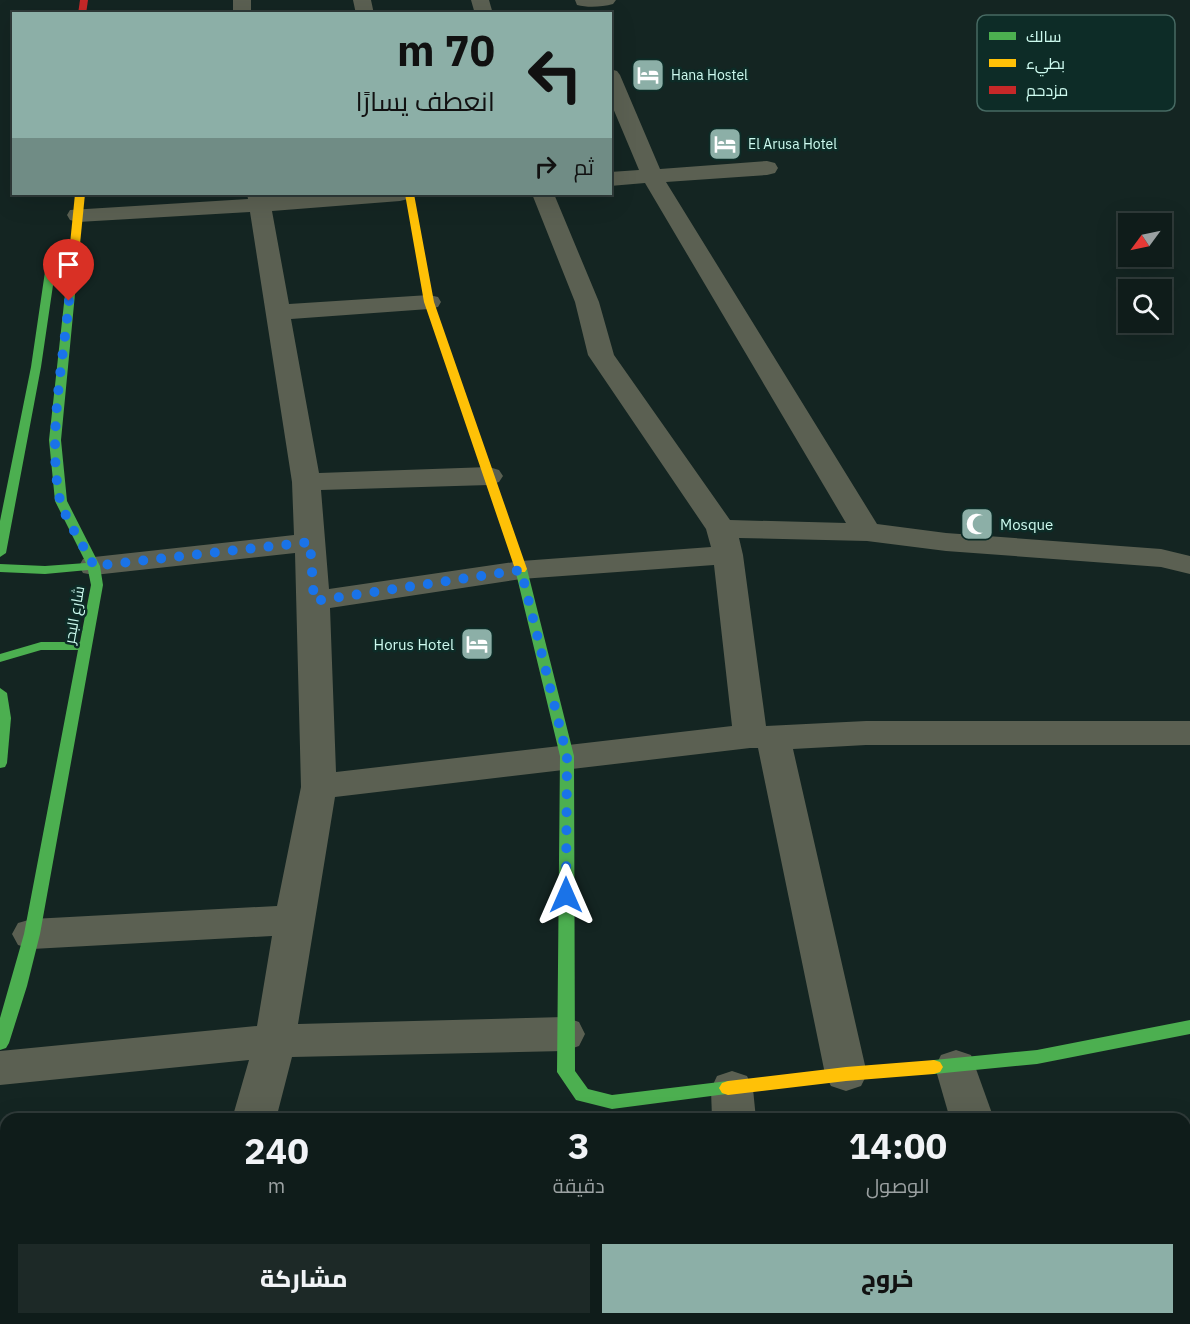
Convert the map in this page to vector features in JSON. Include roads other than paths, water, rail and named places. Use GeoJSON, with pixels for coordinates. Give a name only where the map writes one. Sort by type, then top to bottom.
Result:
{"type":"FeatureCollection","features":[{"type":"Feature","properties":{"kind":"main road"},"geometry":{"type":"LineString","coordinates":[[409,195],[429,302],[521,570],[567,756],[564,1034],[566,1072],[582,1095],[612,1102],[733,1104],[846,1074],[956,1067],[1037,1057],[1190,1027]]}},
{"type":"Feature","properties":{"kind":"main road","name":"شارع البحر"},"geometry":{"type":"LineString","coordinates":[[0,1043],[19,986],[32,934],[97,585],[94,566],[61,501],[55,441],[79,204]]}},
{"type":"Feature","properties":{"kind":"main road"},"geometry":{"type":"LineString","coordinates":[[0,553],[36,367],[53,249]]}},
{"type":"Feature","properties":{"kind":"main road"},"geometry":{"type":"LineString","coordinates":[[0,567],[45,570],[94,566]]}},
{"type":"Feature","properties":{"kind":"main road"},"geometry":{"type":"LineString","coordinates":[[0,658],[41,646],[87,646]]}},
{"type":"Feature","properties":{"kind":"main road"},"geometry":{"type":"LineString","coordinates":[[0,693],[4,718],[0,763]]}},
{"type":"Feature","properties":{"kind":"street"},"geometry":{"type":"LineString","coordinates":[[581,5],[607,0]]}},
{"type":"Feature","properties":{"kind":"street"},"geometry":{"type":"LineString","coordinates":[[612,80],[652,176],[867,532]]}},
{"type":"Feature","properties":{"kind":"street"},"geometry":{"type":"LineString","coordinates":[[612,179],[767,168]]}},
{"type":"Feature","properties":{"kind":"street"},"geometry":{"type":"LineString","coordinates":[[79,204],[372,195]]}},
{"type":"Feature","properties":{"kind":"street"},"geometry":{"type":"LineString","coordinates":[[543,195],[586,303],[601,356],[725,542],[762,737],[846,1074]]}},
{"type":"Feature","properties":{"kind":"street"},"geometry":{"type":"LineString","coordinates":[[256,1113],[275,1041],[294,920],[319,788],[314,601],[306,482],[259,199]]}},
{"type":"Feature","properties":{"kind":"street"},"geometry":{"type":"LineString","coordinates":[[277,312],[429,302]]}},
{"type":"Feature","properties":{"kind":"street"},"geometry":{"type":"LineString","coordinates":[[306,482],[489,476]]}},
{"type":"Feature","properties":{"kind":"street"},"geometry":{"type":"LineString","coordinates":[[314,601],[725,542],[867,532],[946,542],[1161,558],[1190,565]]}},
{"type":"Feature","properties":{"kind":"street"},"geometry":{"type":"LineString","coordinates":[[94,566],[310,542]]}},
{"type":"Feature","properties":{"kind":"street"},"geometry":{"type":"LineString","coordinates":[[319,788],[567,756],[762,737],[866,733],[1190,733]]}},
{"type":"Feature","properties":{"kind":"street"},"geometry":{"type":"LineString","coordinates":[[32,934],[294,920]]}},
{"type":"Feature","properties":{"kind":"street"},"geometry":{"type":"LineString","coordinates":[[0,1068],[275,1041],[564,1034]]}},
{"type":"Feature","properties":{"kind":"street"},"geometry":{"type":"LineString","coordinates":[[956,1067],[970,1113]]}},
{"type":"Feature","properties":{"kind":"place","name":"Hana Hostel"},"geometry":{"type":"Point","coordinates":[648,75]}},
{"type":"Feature","properties":{"kind":"place","name":"El Arusa Hotel"},"geometry":{"type":"Point","coordinates":[725,144]}},
{"type":"Feature","properties":{"kind":"place","name":"Mosque"},"geometry":{"type":"Point","coordinates":[977,524]}},
{"type":"Feature","properties":{"kind":"place","name":"Horus Hotel"},"geometry":{"type":"Point","coordinates":[477,644]}}]}
